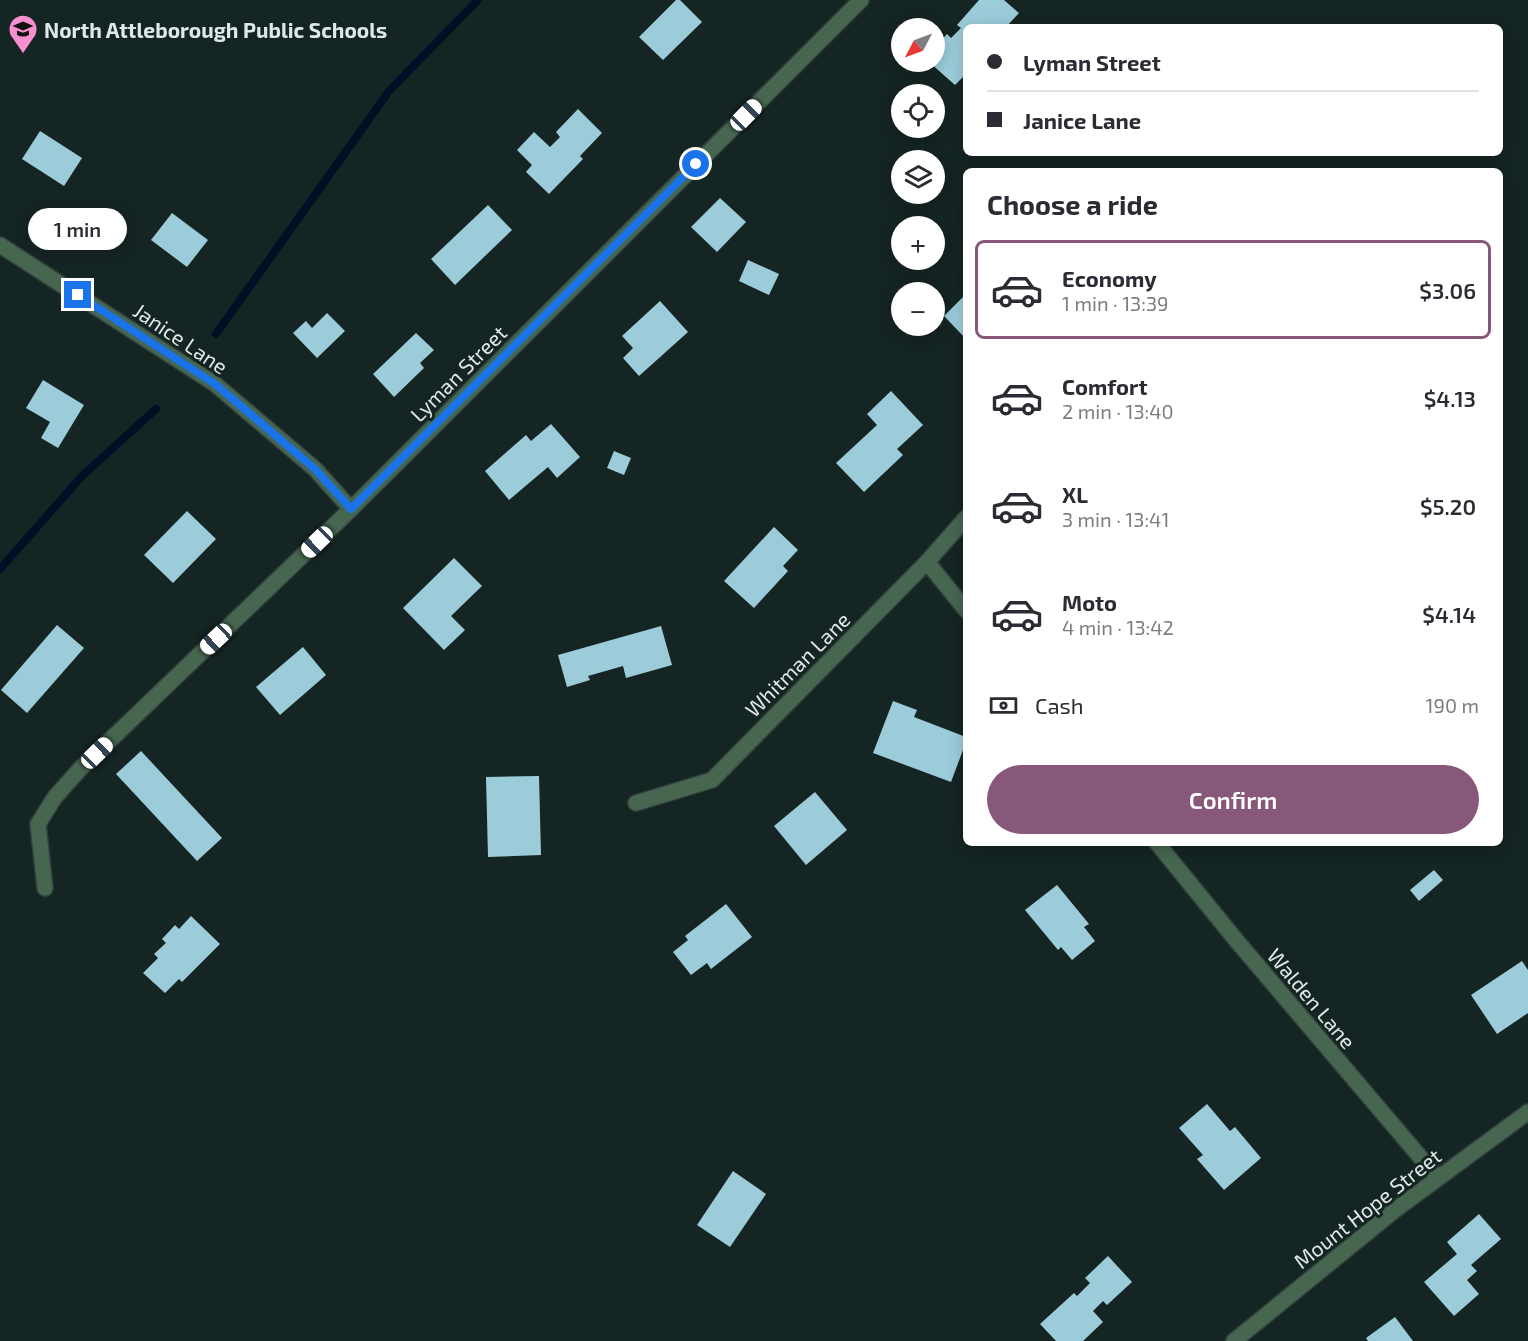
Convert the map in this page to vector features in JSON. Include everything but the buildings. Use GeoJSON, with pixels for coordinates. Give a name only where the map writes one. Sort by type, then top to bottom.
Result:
{"type":"FeatureCollection","features":[{"type":"Feature","properties":{"kind":"street","name":"Lyman Street"},"geometry":{"type":"LineString","coordinates":[[45,888],[38,824],[55,797],[80,769],[351,509],[861,0]]}},
{"type":"Feature","properties":{"kind":"street","name":"Janice Lane"},"geometry":{"type":"LineString","coordinates":[[0,245],[215,384],[315,469],[351,509]]}},
{"type":"Feature","properties":{"kind":"street","name":"Whitman Lane"},"geometry":{"type":"LineString","coordinates":[[636,803],[712,780],[927,562],[963,521]]}},
{"type":"Feature","properties":{"kind":"street"},"geometry":{"type":"LineString","coordinates":[[927,562],[963,606]]}},
{"type":"Feature","properties":{"kind":"street","name":"Walden Lane"},"geometry":{"type":"LineString","coordinates":[[1158,846],[1438,1178]]}},
{"type":"Feature","properties":{"kind":"street","name":"Mount Hope Street"},"geometry":{"type":"LineString","coordinates":[[1234,1341],[1395,1210],[1528,1112]]}},
{"type":"Feature","properties":{"kind":"waterway"},"geometry":{"type":"LineString","coordinates":[[216,334],[389,91],[478,0]]}},
{"type":"Feature","properties":{"kind":"waterway"},"geometry":{"type":"LineString","coordinates":[[0,569],[82,476],[156,409]]}},
{"type":"Feature","properties":{"kind":"place","name":"North Attleborough Public Schools"},"geometry":{"type":"Point","coordinates":[23,54]}},
{"type":"Feature","properties":{"kind":"route"},"geometry":{"type":"LineString","coordinates":[[78,295],[215,384],[315,469],[351,509],[696,164]]}}]}
